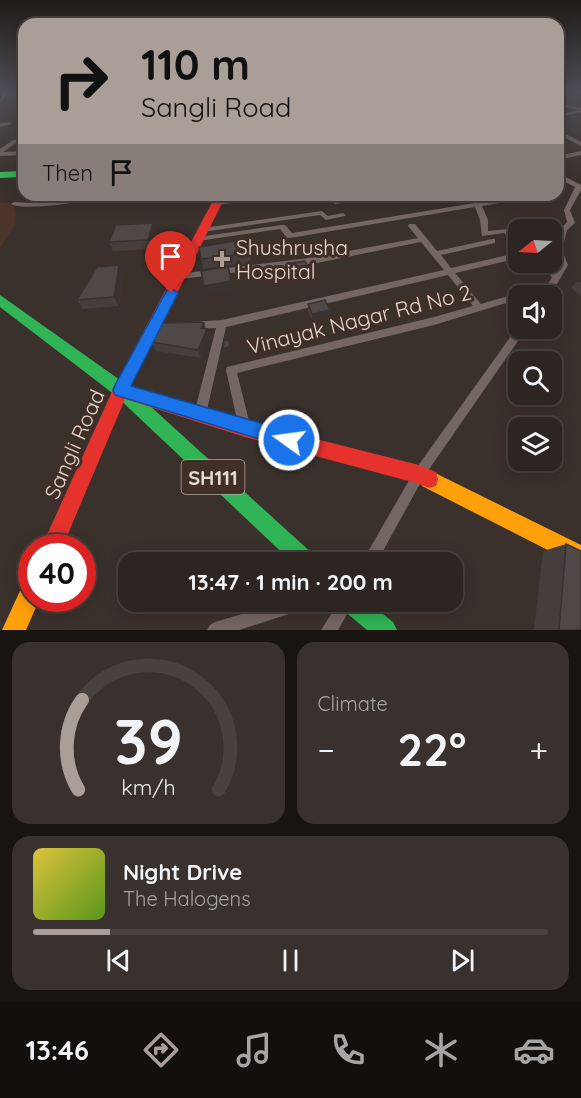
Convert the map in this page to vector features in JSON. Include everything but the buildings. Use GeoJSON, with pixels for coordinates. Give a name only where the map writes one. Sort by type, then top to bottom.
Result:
{"type":"FeatureCollection","features":[{"type":"Feature","properties":{"kind":"main road"},"geometry":{"type":"LineString","coordinates":[[0,176],[18,174]]}},
{"type":"Feature","properties":{"kind":"main road","name":"Sangli Road"},"geometry":{"type":"LineString","coordinates":[[57,534],[121,390],[160,326],[180,276],[218,201]]}},
{"type":"Feature","properties":{"kind":"main road"},"geometry":{"type":"LineString","coordinates":[[0,300],[121,390],[245,429],[419,474],[581,556]]}},
{"type":"Feature","properties":{"kind":"main road","name":"SH111"},"geometry":{"type":"LineString","coordinates":[[121,390],[296,552]]}},
{"type":"Feature","properties":{"kind":"main road"},"geometry":{"type":"LineString","coordinates":[[14,630],[22,612]]}},
{"type":"Feature","properties":{"kind":"main road"},"geometry":{"type":"LineString","coordinates":[[362,612],[385,630]]}},
{"type":"Feature","properties":{"kind":"street"},"geometry":{"type":"LineString","coordinates":[[0,125],[9,124]]}},
{"type":"Feature","properties":{"kind":"street"},"geometry":{"type":"LineString","coordinates":[[564,135],[581,144]]}},
{"type":"Feature","properties":{"kind":"street"},"geometry":{"type":"LineString","coordinates":[[0,153],[18,141]]}},
{"type":"Feature","properties":{"kind":"street"},"geometry":{"type":"LineString","coordinates":[[0,153],[18,153]]}},
{"type":"Feature","properties":{"kind":"street"},"geometry":{"type":"LineString","coordinates":[[564,157],[581,153]]}},
{"type":"Feature","properties":{"kind":"street"},"geometry":{"type":"LineString","coordinates":[[552,285],[564,265],[558,250],[564,229],[571,223],[567,210],[580,187],[564,178]]}},
{"type":"Feature","properties":{"kind":"street"},"geometry":{"type":"LineString","coordinates":[[14,204],[32,205],[64,201]]}},
{"type":"Feature","properties":{"kind":"street"},"geometry":{"type":"LineString","coordinates":[[342,201],[335,202],[350,227]]}},
{"type":"Feature","properties":{"kind":"street"},"geometry":{"type":"LineString","coordinates":[[201,234],[282,227],[290,236],[500,201]]}},
{"type":"Feature","properties":{"kind":"street"},"geometry":{"type":"LineString","coordinates":[[478,205],[484,220],[485,234],[506,231],[508,233]]}},
{"type":"Feature","properties":{"kind":"street"},"geometry":{"type":"LineString","coordinates":[[201,234],[322,213],[326,218],[343,215]]}},
{"type":"Feature","properties":{"kind":"street"},"geometry":{"type":"LineString","coordinates":[[412,226],[479,307]]}},
{"type":"Feature","properties":{"kind":"street"},"geometry":{"type":"LineString","coordinates":[[180,276],[317,260],[423,239]]}},
{"type":"Feature","properties":{"kind":"street"},"geometry":{"type":"LineString","coordinates":[[436,254],[492,241]]}},
{"type":"Feature","properties":{"kind":"street"},"geometry":{"type":"LineString","coordinates":[[186,325],[222,324],[508,258]]}},
{"type":"Feature","properties":{"kind":"street"},"geometry":{"type":"LineString","coordinates":[[553,273],[557,277]]}},
{"type":"Feature","properties":{"kind":"street","name":"Vinayak Nagar Rd No 2"},"geometry":{"type":"LineString","coordinates":[[245,429],[231,370],[434,321],[508,300]]}},
{"type":"Feature","properties":{"kind":"street"},"geometry":{"type":"LineString","coordinates":[[200,414],[222,324]]}},
{"type":"Feature","properties":{"kind":"street"},"geometry":{"type":"LineString","coordinates":[[375,552],[419,474],[514,339]]}},
{"type":"Feature","properties":{"kind":"street"},"geometry":{"type":"LineString","coordinates":[[215,630],[272,612]]}},
{"type":"Feature","properties":{"kind":"street"},"geometry":{"type":"LineString","coordinates":[[329,630],[342,612]]}},
{"type":"Feature","properties":{"kind":"shaded area"},"geometry":{"type":"Polygon","coordinates":[[[0,202],[14,204],[16,223],[0,248],[0,202]]]}},
{"type":"Feature","properties":{"kind":"traffic: fast"},"geometry":{"type":"LineString","coordinates":[[0,175],[18,174]]}},
{"type":"Feature","properties":{"kind":"traffic: fast"},"geometry":{"type":"LineString","coordinates":[[0,300],[121,390],[296,552]]}},
{"type":"Feature","properties":{"kind":"traffic: fast"},"geometry":{"type":"LineString","coordinates":[[363,612],[385,630]]}},
{"type":"Feature","properties":{"kind":"traffic: slow"},"geometry":{"type":"LineString","coordinates":[[429,479],[581,556]]}},
{"type":"Feature","properties":{"kind":"traffic: slow"},"geometry":{"type":"LineString","coordinates":[[14,630],[22,612]]}},
{"type":"Feature","properties":{"kind":"traffic: jam"},"geometry":{"type":"LineString","coordinates":[[57,534],[121,390],[218,201]]}},
{"type":"Feature","properties":{"kind":"traffic: jam"},"geometry":{"type":"LineString","coordinates":[[123,391],[245,429],[419,474],[429,479]]}},
{"type":"Feature","properties":{"kind":"place","name":"Shushrusha Hospital"},"geometry":{"type":"Point","coordinates":[222,259]}},
{"type":"Feature","properties":{"kind":"route"},"geometry":{"type":"LineString","coordinates":[[171,293],[121,390],[245,429],[289,440]]}}]}
